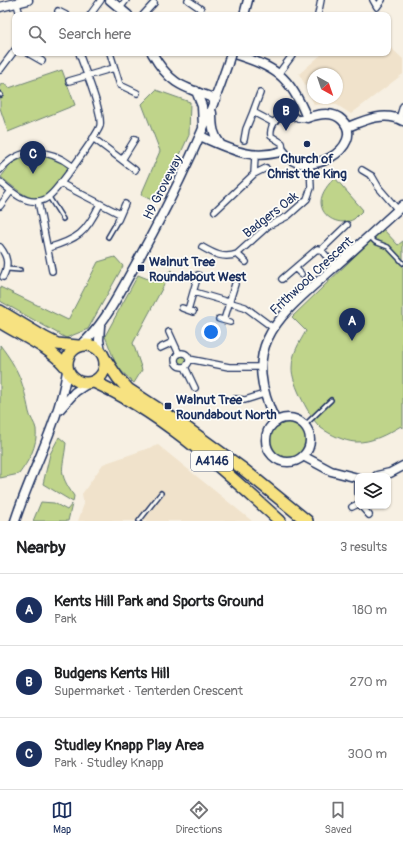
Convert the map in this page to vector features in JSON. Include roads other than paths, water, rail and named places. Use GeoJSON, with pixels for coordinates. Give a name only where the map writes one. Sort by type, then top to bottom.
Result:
{"type":"FeatureCollection","features":[{"type":"Feature","properties":{"kind":"highway"},"geometry":{"type":"LineString","coordinates":[[0,311],[44,338],[57,344],[79,346],[88,345],[95,347],[103,356],[103,372],[90,383]]}},
{"type":"Feature","properties":{"kind":"highway","name":"A4146"},"geometry":{"type":"LineString","coordinates":[[0,322],[50,352],[60,360],[75,381],[90,383],[126,393],[237,464],[308,521]]}},
{"type":"Feature","properties":{"kind":"highway"},"geometry":{"type":"LineString","coordinates":[[67,369],[67,359],[71,351],[79,346]]}},
{"type":"Feature","properties":{"kind":"highway","name":"A4146"},"geometry":{"type":"LineString","coordinates":[[103,356],[126,393]]}},
{"type":"Feature","properties":{"kind":"highway","name":"A4146"},"geometry":{"type":"LineString","coordinates":[[141,403],[206,456],[280,521]]}},
{"type":"Feature","properties":{"kind":"street"},"geometry":{"type":"LineString","coordinates":[[0,7],[17,4],[28,0]]}},
{"type":"Feature","properties":{"kind":"street"},"geometry":{"type":"LineString","coordinates":[[92,12],[101,0]]}},
{"type":"Feature","properties":{"kind":"street"},"geometry":{"type":"LineString","coordinates":[[110,0],[125,12]]}},
{"type":"Feature","properties":{"kind":"street"},"geometry":{"type":"LineString","coordinates":[[120,8],[126,0]]}},
{"type":"Feature","properties":{"kind":"street"},"geometry":{"type":"LineString","coordinates":[[188,0],[201,9],[200,12]]}},
{"type":"Feature","properties":{"kind":"street"},"geometry":{"type":"LineString","coordinates":[[245,12],[248,0]]}},
{"type":"Feature","properties":{"kind":"street"},"geometry":{"type":"LineString","coordinates":[[319,12],[321,0]]}},
{"type":"Feature","properties":{"kind":"street"},"geometry":{"type":"LineString","coordinates":[[373,0],[377,7],[382,0]]}},
{"type":"Feature","properties":{"kind":"street"},"geometry":{"type":"LineString","coordinates":[[146,12],[154,2]]}},
{"type":"Feature","properties":{"kind":"street"},"geometry":{"type":"LineString","coordinates":[[17,4],[19,12]]}},
{"type":"Feature","properties":{"kind":"street"},"geometry":{"type":"LineString","coordinates":[[1,68],[12,54]]}},
{"type":"Feature","properties":{"kind":"street"},"geometry":{"type":"LineString","coordinates":[[33,56],[42,61]]}},
{"type":"Feature","properties":{"kind":"street"},"geometry":{"type":"LineString","coordinates":[[0,182],[10,191],[28,201],[38,201],[49,197],[93,138],[100,125],[98,111],[80,56]]}},
{"type":"Feature","properties":{"kind":"street"},"geometry":{"type":"LineString","coordinates":[[111,56],[120,84],[137,93]]}},
{"type":"Feature","properties":{"kind":"street"},"geometry":{"type":"LineString","coordinates":[[154,56],[164,73],[175,83],[196,92],[214,103],[212,126],[214,136],[221,145]]}},
{"type":"Feature","properties":{"kind":"street","name":"H9 Groveway"},"geometry":{"type":"LineString","coordinates":[[79,346],[100,326],[148,242],[202,133],[230,56]]}},
{"type":"Feature","properties":{"kind":"street"},"geometry":{"type":"LineString","coordinates":[[241,56],[257,61],[279,73],[295,91],[307,118]]}},
{"type":"Feature","properties":{"kind":"street"},"geometry":{"type":"LineString","coordinates":[[279,73],[292,56]]}},
{"type":"Feature","properties":{"kind":"street"},"geometry":{"type":"LineString","coordinates":[[68,81],[114,68]]}},
{"type":"Feature","properties":{"kind":"street"},"geometry":{"type":"LineString","coordinates":[[196,92],[202,106],[202,133],[221,145],[255,156],[265,156],[283,151]]}},
{"type":"Feature","properties":{"kind":"street"},"geometry":{"type":"LineString","coordinates":[[244,140],[246,130],[260,93]]}},
{"type":"Feature","properties":{"kind":"street"},"geometry":{"type":"LineString","coordinates":[[348,127],[366,119],[383,116],[401,120],[403,106]]}},
{"type":"Feature","properties":{"kind":"street"},"geometry":{"type":"LineString","coordinates":[[253,112],[274,123]]}},
{"type":"Feature","properties":{"kind":"street"},"geometry":{"type":"LineString","coordinates":[[289,112],[298,119],[307,118],[316,114],[334,115],[340,118],[348,127],[348,135],[345,144],[338,153],[321,162],[310,164],[293,161],[283,151],[282,143],[271,136],[270,132],[274,123],[285,113],[289,112]]}},
{"type":"Feature","properties":{"kind":"street"},"geometry":{"type":"LineString","coordinates":[[93,138],[136,170]]}},
{"type":"Feature","properties":{"kind":"street"},"geometry":{"type":"LineString","coordinates":[[122,160],[135,139]]}},
{"type":"Feature","properties":{"kind":"street"},"geometry":{"type":"LineString","coordinates":[[0,170],[5,164],[26,153],[36,152],[46,152],[57,156],[72,166]]}},
{"type":"Feature","properties":{"kind":"street"},"geometry":{"type":"LineString","coordinates":[[254,174],[253,170],[255,156]]}},
{"type":"Feature","properties":{"kind":"street","name":"Badgers Oak"},"geometry":{"type":"LineString","coordinates":[[202,247],[223,257],[237,254],[268,226],[288,216],[307,199],[311,188],[310,164]]}},
{"type":"Feature","properties":{"kind":"street"},"geometry":{"type":"LineString","coordinates":[[215,211],[254,174],[266,168]]}},
{"type":"Feature","properties":{"kind":"street"},"geometry":{"type":"LineString","coordinates":[[362,170],[372,176],[379,188],[401,207]]}},
{"type":"Feature","properties":{"kind":"street"},"geometry":{"type":"LineString","coordinates":[[60,183],[120,214]]}},
{"type":"Feature","properties":{"kind":"street"},"geometry":{"type":"LineString","coordinates":[[0,206],[10,191]]}},
{"type":"Feature","properties":{"kind":"street"},"geometry":{"type":"LineString","coordinates":[[38,201],[52,271]]}},
{"type":"Feature","properties":{"kind":"street"},"geometry":{"type":"LineString","coordinates":[[48,248],[71,241],[84,232],[100,204]]}},
{"type":"Feature","properties":{"kind":"street"},"geometry":{"type":"LineString","coordinates":[[118,220],[125,204]]}},
{"type":"Feature","properties":{"kind":"street","name":"Frithwood Crescent"},"geometry":{"type":"LineString","coordinates":[[276,422],[264,394],[261,367],[263,352],[272,328],[290,306],[401,207]]}},
{"type":"Feature","properties":{"kind":"street"},"geometry":{"type":"LineString","coordinates":[[282,279],[317,249],[321,250],[339,228],[347,225]]}},
{"type":"Feature","properties":{"kind":"street"},"geometry":{"type":"LineString","coordinates":[[0,247],[6,257],[7,269],[3,277]]}},
{"type":"Feature","properties":{"kind":"street"},"geometry":{"type":"LineString","coordinates":[[321,250],[335,266]]}},
{"type":"Feature","properties":{"kind":"street","name":"Badgers Oak"},"geometry":{"type":"LineString","coordinates":[[237,254],[246,262]]}},
{"type":"Feature","properties":{"kind":"street"},"geometry":{"type":"LineString","coordinates":[[295,268],[301,274]]}},
{"type":"Feature","properties":{"kind":"street"},"geometry":{"type":"LineString","coordinates":[[188,310],[198,275]]}},
{"type":"Feature","properties":{"kind":"street"},"geometry":{"type":"LineString","coordinates":[[224,320],[235,284]]}},
{"type":"Feature","properties":{"kind":"street"},"geometry":{"type":"LineString","coordinates":[[194,292],[245,307],[272,328]]}},
{"type":"Feature","properties":{"kind":"street","name":"H9 Groveway"},"geometry":{"type":"LineString","coordinates":[[100,326],[99,340],[103,356]]}},
{"type":"Feature","properties":{"kind":"street"},"geometry":{"type":"LineString","coordinates":[[169,332],[179,354]]}},
{"type":"Feature","properties":{"kind":"street"},"geometry":{"type":"LineString","coordinates":[[160,348],[173,342]]}},
{"type":"Feature","properties":{"kind":"street"},"geometry":{"type":"LineString","coordinates":[[179,354],[185,354],[189,359],[229,367],[261,367]]}},
{"type":"Feature","properties":{"kind":"street"},"geometry":{"type":"LineString","coordinates":[[179,354],[175,359],[175,363],[178,366],[185,367]]}},
{"type":"Feature","properties":{"kind":"street"},"geometry":{"type":"LineString","coordinates":[[185,367],[189,359]]}},
{"type":"Feature","properties":{"kind":"street"},"geometry":{"type":"LineString","coordinates":[[185,367],[195,388]]}},
{"type":"Feature","properties":{"kind":"street"},"geometry":{"type":"LineString","coordinates":[[15,521],[56,415],[65,388],[67,369]]}},
{"type":"Feature","properties":{"kind":"street"},"geometry":{"type":"LineString","coordinates":[[56,415],[67,400],[90,383]]}},
{"type":"Feature","properties":{"kind":"street"},"geometry":{"type":"LineString","coordinates":[[233,398],[246,400],[264,394]]}},
{"type":"Feature","properties":{"kind":"street"},"geometry":{"type":"LineString","coordinates":[[282,419],[294,419],[304,426],[310,439],[303,456],[297,460],[283,461],[271,454],[267,447],[267,433],[276,422],[282,419]]}},
{"type":"Feature","properties":{"kind":"street"},"geometry":{"type":"LineString","coordinates":[[303,456],[331,471],[355,477]]}},
{"type":"Feature","properties":{"kind":"street"},"geometry":{"type":"LineString","coordinates":[[390,473],[403,466]]}},
{"type":"Feature","properties":{"kind":"street"},"geometry":{"type":"LineString","coordinates":[[364,509],[369,515]]}},
{"type":"Feature","properties":{"kind":"lane"},"geometry":{"type":"LineString","coordinates":[[49,197],[64,219]]}},
{"type":"Feature","properties":{"kind":"lane"},"geometry":{"type":"LineString","coordinates":[[108,238],[118,220]]}},
{"type":"Feature","properties":{"kind":"lane"},"geometry":{"type":"LineString","coordinates":[[369,236],[375,242],[388,247],[403,263]]}},
{"type":"Feature","properties":{"kind":"lane"},"geometry":{"type":"LineString","coordinates":[[7,269],[20,270]]}},
{"type":"Feature","properties":{"kind":"lane"},"geometry":{"type":"LineString","coordinates":[[304,426],[331,400]]}},
{"type":"Feature","properties":{"kind":"lane"},"geometry":{"type":"LineString","coordinates":[[138,521],[161,493]]}},
{"type":"Feature","properties":{"kind":"place","name":"Budgens Kents Hill"},"geometry":{"type":"Point","coordinates":[286,131]}},
{"type":"Feature","properties":{"kind":"place","name":"Church of Christ the King"},"geometry":{"type":"Point","coordinates":[307,144]}},
{"type":"Feature","properties":{"kind":"place","name":"Studley Knapp Play Area"},"geometry":{"type":"Point","coordinates":[33,174]}},
{"type":"Feature","properties":{"kind":"place","name":"Walnut Tree Roundabout West"},"geometry":{"type":"Point","coordinates":[141,268]}},
{"type":"Feature","properties":{"kind":"place","name":"Kents Hill Park and Sports Ground"},"geometry":{"type":"Point","coordinates":[352,341]}},
{"type":"Feature","properties":{"kind":"place","name":"Walnut Tree Roundabout North"},"geometry":{"type":"Point","coordinates":[168,406]}}]}
